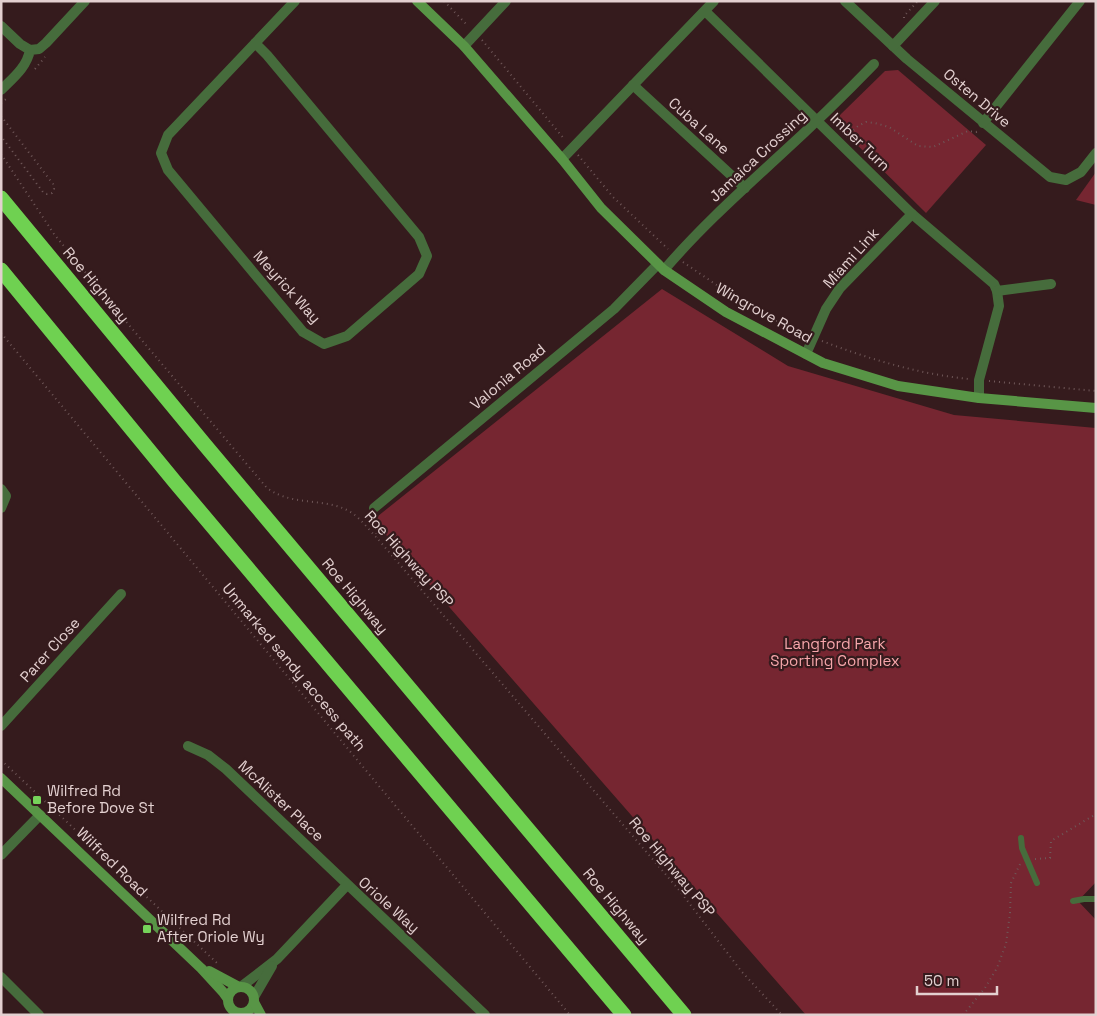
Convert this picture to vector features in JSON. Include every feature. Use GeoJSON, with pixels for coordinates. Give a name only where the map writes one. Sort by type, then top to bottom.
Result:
{"type":"FeatureCollection","features":[{"type":"Feature","properties":{"kind":"highway","name":"Roe Highway"},"geometry":{"type":"LineString","coordinates":[[1,198],[218,460],[684,1015]]}},
{"type":"Feature","properties":{"kind":"highway"},"geometry":{"type":"LineString","coordinates":[[1,270],[188,497],[624,1015]]}},
{"type":"Feature","properties":{"kind":"street"},"geometry":{"type":"LineString","coordinates":[[1,26],[20,44],[30,50],[39,49],[85,1]]}},
{"type":"Feature","properties":{"kind":"street","name":"Meyrick Way"},"geometry":{"type":"LineString","coordinates":[[255,43],[267,54],[419,237],[426,256],[419,274],[347,336],[324,344],[303,332],[168,170],[161,153],[168,135],[255,43],[295,1]]}},
{"type":"Feature","properties":{"kind":"street","name":"Wingrove Road"},"geometry":{"type":"LineString","coordinates":[[417,1],[464,46],[601,208],[661,267],[726,312],[823,363],[898,386],[979,398],[1096,408]]}},
{"type":"Feature","properties":{"kind":"street"},"geometry":{"type":"LineString","coordinates":[[464,46],[506,1]]}},
{"type":"Feature","properties":{"kind":"street"},"geometry":{"type":"LineString","coordinates":[[562,160],[714,1]]}},
{"type":"Feature","properties":{"kind":"street","name":"Osten Drive"},"geometry":{"type":"LineString","coordinates":[[845,1],[892,46],[1050,177],[1066,180],[1081,172],[1096,153]]}},
{"type":"Feature","properties":{"kind":"street"},"geometry":{"type":"LineString","coordinates":[[892,46],[935,1]]}},
{"type":"Feature","properties":{"kind":"street"},"geometry":{"type":"LineString","coordinates":[[984,123],[1080,1]]}},
{"type":"Feature","properties":{"kind":"street","name":"Imber Turn"},"geometry":{"type":"LineString","coordinates":[[704,10],[912,214],[994,284],[997,291]]}},
{"type":"Feature","properties":{"kind":"street"},"geometry":{"type":"LineString","coordinates":[[1,90],[21,69],[28,58],[30,50]]}},
{"type":"Feature","properties":{"kind":"street","name":"Jamaica Crossing"},"geometry":{"type":"LineString","coordinates":[[661,267],[676,256],[745,188],[817,122],[874,64]]}},
{"type":"Feature","properties":{"kind":"street","name":"Cuba Lane"},"geometry":{"type":"LineString","coordinates":[[633,85],[745,188]]}},
{"type":"Feature","properties":{"kind":"street","name":"Miami Link"},"geometry":{"type":"LineString","coordinates":[[806,354],[826,309],[840,288],[912,214]]}},
{"type":"Feature","properties":{"kind":"street","name":"Valonia Road"},"geometry":{"type":"LineString","coordinates":[[374,508],[661,267]]}},
{"type":"Feature","properties":{"kind":"street"},"geometry":{"type":"LineString","coordinates":[[979,398],[979,380],[999,306],[997,291],[1051,284]]}},
{"type":"Feature","properties":{"kind":"street"},"geometry":{"type":"LineString","coordinates":[[1,489],[6,496],[1,508]]}},
{"type":"Feature","properties":{"kind":"street","name":"Parer Close"},"geometry":{"type":"LineString","coordinates":[[1,726],[122,594]]}},
{"type":"Feature","properties":{"kind":"street","name":"McAlister Place"},"geometry":{"type":"LineString","coordinates":[[188,746],[208,755],[226,769],[347,885]]}},
{"type":"Feature","properties":{"kind":"street","name":"Wilfred Road"},"geometry":{"type":"LineString","coordinates":[[1,778],[201,968],[228,999]]}},
{"type":"Feature","properties":{"kind":"street"},"geometry":{"type":"LineString","coordinates":[[1,855],[40,814]]}},
{"type":"Feature","properties":{"kind":"street","name":"Oriole Way"},"geometry":{"type":"LineString","coordinates":[[240,986],[277,959],[347,885],[485,1015]]}},
{"type":"Feature","properties":{"kind":"street","name":"Oriole Way"},"geometry":{"type":"LineString","coordinates":[[254,999],[277,959]]}},
{"type":"Feature","properties":{"kind":"street","name":"Wilfred Road"},"geometry":{"type":"LineString","coordinates":[[201,968],[240,986]]}},
{"type":"Feature","properties":{"kind":"street"},"geometry":{"type":"LineString","coordinates":[[1,977],[39,1015]]}},
{"type":"Feature","properties":{"kind":"street"},"geometry":{"type":"LineString","coordinates":[[254,999],[250,1010],[243,1014],[233,1011],[228,1004],[230,991],[240,986],[248,989],[254,999],[261,1015]]}},
{"type":"Feature","properties":{"kind":"lane"},"geometry":{"type":"LineString","coordinates":[[1021,838],[1022,848],[1037,883]]}},
{"type":"Feature","properties":{"kind":"lane"},"geometry":{"type":"LineString","coordinates":[[1074,901],[1096,899]]}},
{"type":"Feature","properties":{"kind":"path"},"geometry":{"type":"LineString","coordinates":[[444,1],[486,43],[572,149],[614,196],[676,256],[727,292],[791,328],[854,353],[910,369],[979,380],[1096,391]]}},
{"type":"Feature","properties":{"kind":"path"},"geometry":{"type":"LineString","coordinates":[[904,22],[904,16],[918,1]]}},
{"type":"Feature","properties":{"kind":"path"},"geometry":{"type":"LineString","coordinates":[[1,116],[53,184],[54,189],[52,193],[44,192],[1,136]]}},
{"type":"Feature","properties":{"kind":"path"},"geometry":{"type":"LineString","coordinates":[[840,143],[858,126],[866,122],[889,127],[918,146],[933,147],[968,131],[976,132],[981,130],[984,123]]}},
{"type":"Feature","properties":{"kind":"path","name":"Roe Highway PSP"},"geometry":{"type":"LineString","coordinates":[[1,154],[54,234],[267,488],[278,496],[295,501],[330,504],[347,510],[377,538],[679,890],[742,972],[782,1015]]}},
{"type":"Feature","properties":{"kind":"path","name":"Unmarked sandy access path"},"geometry":{"type":"LineString","coordinates":[[1,333],[570,1015]]}},
{"type":"Feature","properties":{"kind":"path"},"geometry":{"type":"LineString","coordinates":[[374,508],[377,538]]}},
{"type":"Feature","properties":{"kind":"path"},"geometry":{"type":"LineString","coordinates":[[1,760],[223,968]]}},
{"type":"Feature","properties":{"kind":"path"},"geometry":{"type":"LineString","coordinates":[[964,1015],[986,988],[997,968],[1006,944],[1011,882],[1021,861],[1050,858],[1051,841],[1096,814]]}},
{"type":"Feature","properties":{"kind":"green space"},"geometry":{"type":"Polygon","coordinates":[[[898,70],[986,145],[926,213],[840,128],[840,115],[885,71],[898,70]]]}},
{"type":"Feature","properties":{"kind":"green space"},"geometry":{"type":"Polygon","coordinates":[[[1096,172],[1096,205],[1076,200],[1096,172]]]}},
{"type":"Feature","properties":{"kind":"green space","name":"Langford Park Sporting Complex"},"geometry":{"type":"Polygon","coordinates":[[[662,289],[788,366],[954,415],[1096,428],[1096,882],[1078,901],[1096,920],[1096,1015],[806,1015],[373,520],[662,289]]]}},
{"type":"Feature","properties":{"kind":"place","name":"Wilfred Rd Before Dove St"},"geometry":{"type":"Point","coordinates":[37,800]}},
{"type":"Feature","properties":{"kind":"place","name":"Wilfred Rd After Oriole Wy"},"geometry":{"type":"Point","coordinates":[147,929]}}]}
